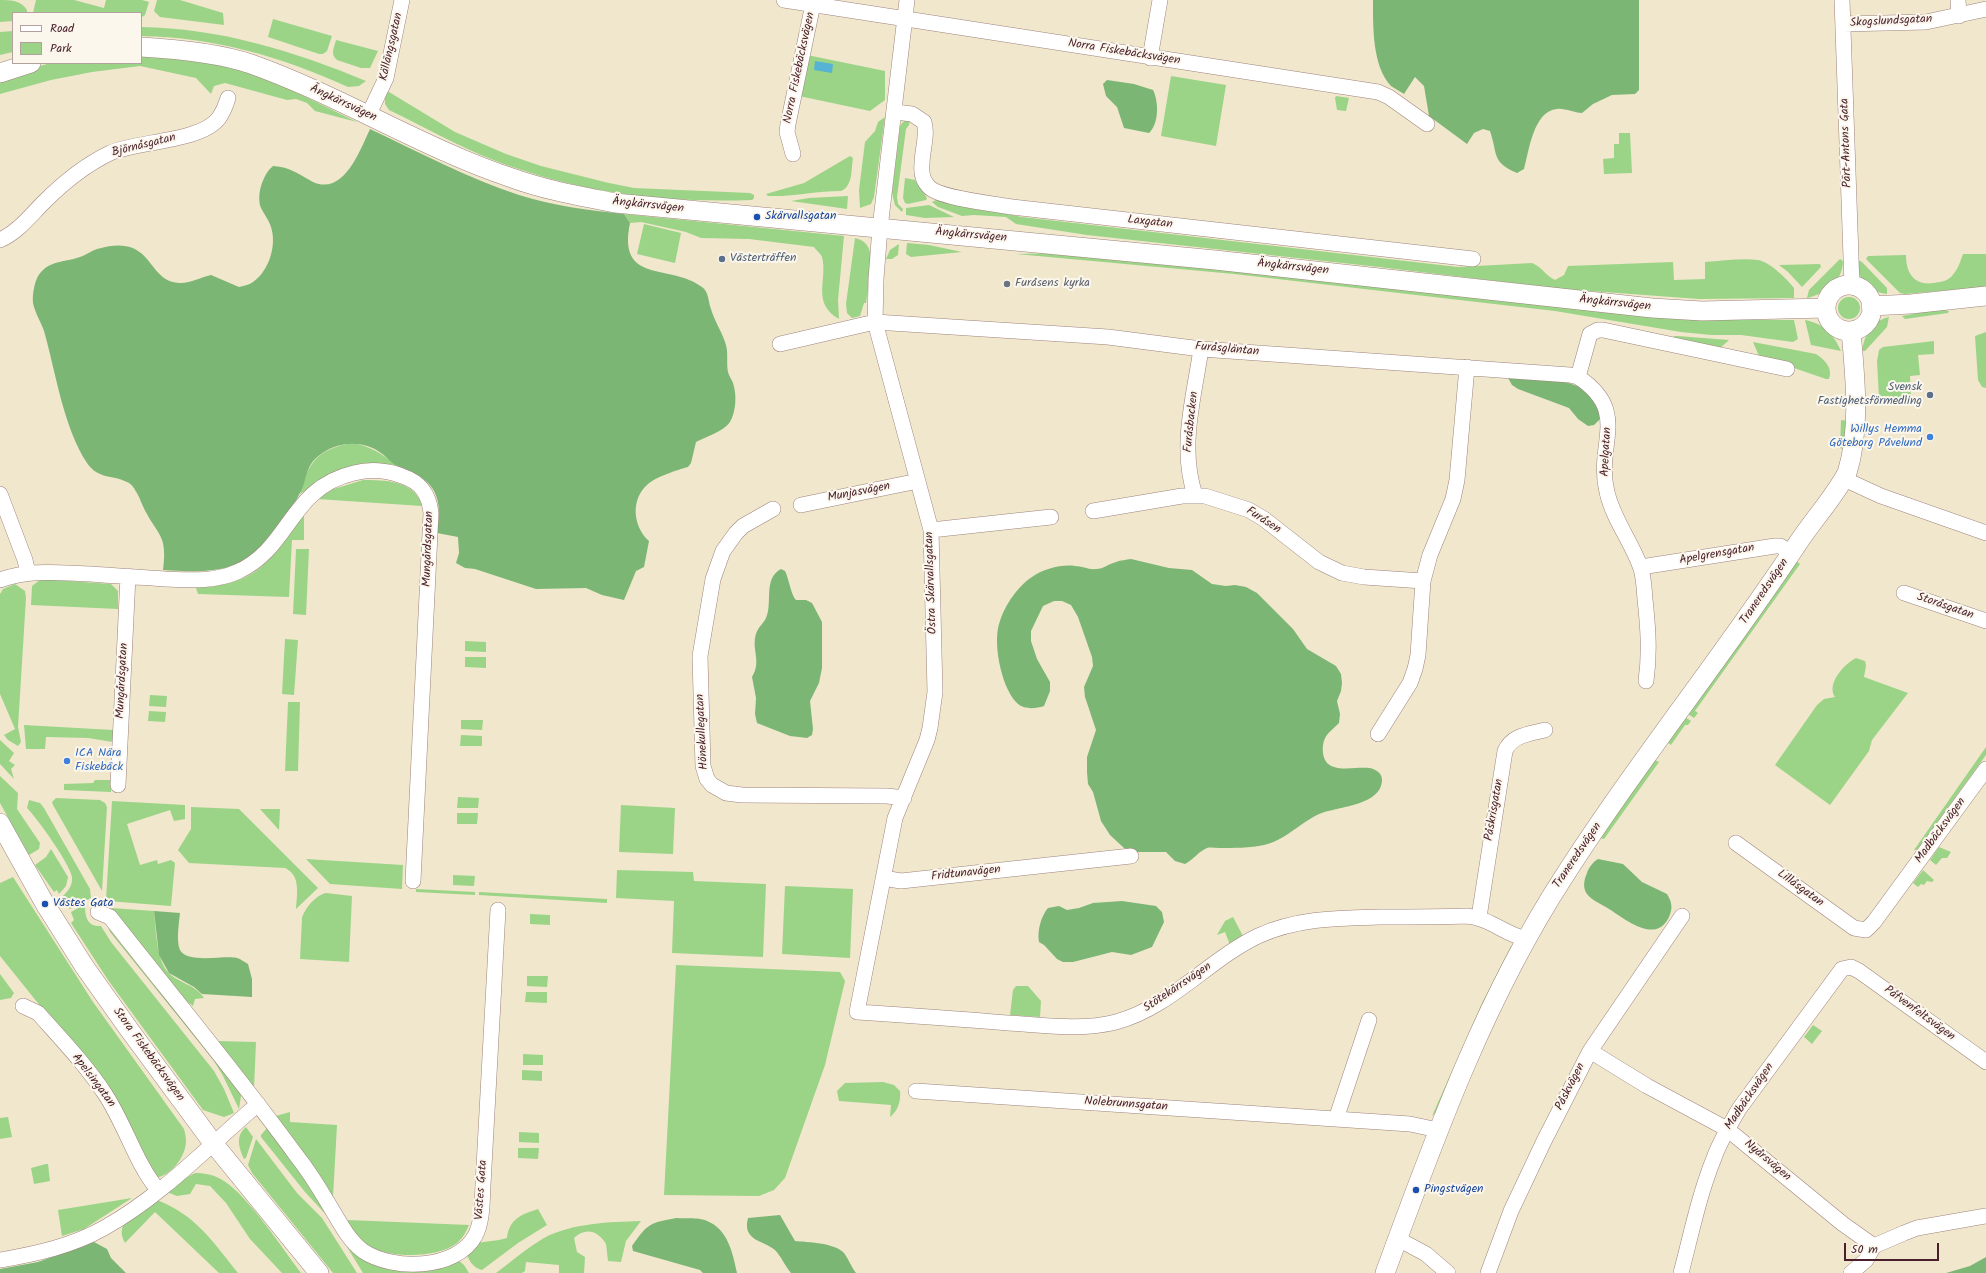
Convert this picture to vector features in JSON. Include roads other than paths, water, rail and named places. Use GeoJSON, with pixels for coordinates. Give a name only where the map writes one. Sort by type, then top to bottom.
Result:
{"type":"FeatureCollection","features":[{"type":"Feature","properties":{"kind":"street","name":"Källängsgatan"},"geometry":{"type":"LineString","coordinates":[[368,116],[386,78],[402,0]]}},
{"type":"Feature","properties":{"kind":"street","name":"Norra Fiskebäcksvägen"},"geometry":{"type":"LineString","coordinates":[[784,0],[1150,58],[1378,92],[1389,97],[1427,124]]}},
{"type":"Feature","properties":{"kind":"street"},"geometry":{"type":"LineString","coordinates":[[880,228],[895,112],[907,0]]}},
{"type":"Feature","properties":{"kind":"street"},"geometry":{"type":"LineString","coordinates":[[1150,58],[1160,0]]}},
{"type":"Feature","properties":{"kind":"street","name":"Pärt-Antons Gata"},"geometry":{"type":"LineString","coordinates":[[1842,0],[1852,286]]}},
{"type":"Feature","properties":{"kind":"street"},"geometry":{"type":"LineString","coordinates":[[1958,0],[1958,16]]}},
{"type":"Feature","properties":{"kind":"street","name":"Norra Fiskebäcksvägen"},"geometry":{"type":"LineString","coordinates":[[793,154],[787,132],[788,124],[813,4]]}},
{"type":"Feature","properties":{"kind":"street","name":"Skogslundsgatan"},"geometry":{"type":"LineString","coordinates":[[1844,24],[1915,23],[1958,16],[1986,9]]}},
{"type":"Feature","properties":{"kind":"street","name":"Ängkärrsvägen"},"geometry":{"type":"LineString","coordinates":[[142,47],[175,49],[250,64],[308,88],[491,170],[543,188],[615,202],[1207,259],[1652,308],[1702,311],[1826,308]]}},
{"type":"Feature","properties":{"kind":"street"},"geometry":{"type":"LineString","coordinates":[[0,60],[12,56]]}},
{"type":"Feature","properties":{"kind":"street"},"geometry":{"type":"LineString","coordinates":[[0,73],[28,64]]}},
{"type":"Feature","properties":{"kind":"street","name":"Björnåsgatan"},"geometry":{"type":"LineString","coordinates":[[0,240],[27,220],[68,180],[96,161],[110,153],[174,139],[200,130],[218,118],[228,98]]}},
{"type":"Feature","properties":{"kind":"street","name":"Laxgatan"},"geometry":{"type":"LineString","coordinates":[[895,112],[912,114],[924,122],[925,130],[922,161],[923,177],[929,188],[942,194],[1012,207],[1473,259]]}},
{"type":"Feature","properties":{"kind":"street","name":"Östra Skärvallsgatan"},"geometry":{"type":"LineString","coordinates":[[880,228],[876,279],[875,322],[931,530],[933,556],[934,706],[927,740],[904,798]]}},
{"type":"Feature","properties":{"kind":"street"},"geometry":{"type":"LineString","coordinates":[[1852,286],[1858,287],[1867,295],[1871,306],[1868,320],[1864,325],[1851,331],[1836,328],[1827,316],[1827,302],[1834,291],[1839,288],[1852,286]]}},
{"type":"Feature","properties":{"kind":"street"},"geometry":{"type":"LineString","coordinates":[[1871,306],[1911,304],[1986,296]]}},
{"type":"Feature","properties":{"kind":"street"},"geometry":{"type":"LineString","coordinates":[[780,344],[875,322]]}},
{"type":"Feature","properties":{"kind":"street","name":"Furåsgläntan"},"geometry":{"type":"LineString","coordinates":[[875,322],[1108,337],[1202,349],[1467,367],[1570,375],[1578,377]]}},
{"type":"Feature","properties":{"kind":"street"},"geometry":{"type":"LineString","coordinates":[[1578,377],[1590,334],[1598,330],[1787,369]]}},
{"type":"Feature","properties":{"kind":"street","name":"Traneredsvägen"},"geometry":{"type":"LineString","coordinates":[[1385,1273],[1438,1130],[1471,1052],[1526,939],[1588,841],[1628,783],[1741,628],[1844,479],[1852,454],[1856,415],[1851,331]]}},
{"type":"Feature","properties":{"kind":"street","name":"Furåsbacken"},"geometry":{"type":"LineString","coordinates":[[1195,495],[1190,478],[1188,444],[1202,349]]}},
{"type":"Feature","properties":{"kind":"street"},"geometry":{"type":"LineString","coordinates":[[1378,734],[1410,683],[1415,669],[1418,654],[1423,581],[1430,555],[1453,499],[1457,480],[1467,367]]}},
{"type":"Feature","properties":{"kind":"street","name":"Apelgatan"},"geometry":{"type":"LineString","coordinates":[[1578,377],[1595,390],[1607,409],[1609,430],[1604,463],[1606,488],[1609,502],[1641,567],[1648,629],[1649,657],[1646,681]]}},
{"type":"Feature","properties":{"kind":"street","name":"Mungårdsgatan"},"geometry":{"type":"LineString","coordinates":[[0,580],[41,571],[204,580],[219,578],[252,565],[271,548],[296,511],[311,494],[324,484],[347,474],[371,470],[411,479],[426,492],[430,502],[431,513],[413,880]]}},
{"type":"Feature","properties":{"kind":"street"},"geometry":{"type":"LineString","coordinates":[[1844,479],[1881,496],[1986,533]]}},
{"type":"Feature","properties":{"kind":"street","name":"Munjasvägen"},"geometry":{"type":"LineString","coordinates":[[800,505],[918,481]]}},
{"type":"Feature","properties":{"kind":"street"},"geometry":{"type":"LineString","coordinates":[[0,494],[25,560],[28,573]]}},
{"type":"Feature","properties":{"kind":"street","name":"Furåsen"},"geometry":{"type":"LineString","coordinates":[[1093,511],[1195,495],[1214,498],[1249,510],[1264,519],[1312,558],[1342,573],[1364,577],[1423,581]]}},
{"type":"Feature","properties":{"kind":"street","name":"Hönekullegatan"},"geometry":{"type":"LineString","coordinates":[[773,509],[743,526],[736,533],[723,551],[713,579],[704,624],[700,670],[703,766],[707,779],[718,790],[742,795],[887,796],[904,798]]}},
{"type":"Feature","properties":{"kind":"street"},"geometry":{"type":"LineString","coordinates":[[931,530],[1051,517]]}},
{"type":"Feature","properties":{"kind":"street","name":"Apelgrensgatan"},"geometry":{"type":"LineString","coordinates":[[1641,567],[1770,546],[1780,546],[1792,553]]}},
{"type":"Feature","properties":{"kind":"street","name":"Mungårdsgatan"},"geometry":{"type":"LineString","coordinates":[[118,785],[128,576]]}},
{"type":"Feature","properties":{"kind":"street","name":"Storåsgatan"},"geometry":{"type":"LineString","coordinates":[[1904,593],[1986,621]]}},
{"type":"Feature","properties":{"kind":"street","name":"Påskrisgatan"},"geometry":{"type":"LineString","coordinates":[[1479,917],[1505,751],[1512,741],[1519,736],[1545,730]]}},
{"type":"Feature","properties":{"kind":"street","name":"Madbäcksvägen"},"geometry":{"type":"LineString","coordinates":[[1866,930],[1874,922],[1986,769]]}},
{"type":"Feature","properties":{"kind":"street"},"geometry":{"type":"LineString","coordinates":[[883,878],[895,818],[904,798]]}},
{"type":"Feature","properties":{"kind":"street","name":"Stora Fiskebäcksvägen"},"geometry":{"type":"LineString","coordinates":[[0,822],[45,904],[84,966],[213,1143],[319,1273]]}},
{"type":"Feature","properties":{"kind":"street","name":"Lillåsgatan"},"geometry":{"type":"LineString","coordinates":[[1736,843],[1854,928],[1866,930]]}},
{"type":"Feature","properties":{"kind":"street","name":"Fridtunavägen"},"geometry":{"type":"LineString","coordinates":[[883,878],[901,881],[1131,856]]}},
{"type":"Feature","properties":{"kind":"street","name":"Stötekärrsvägen"},"geometry":{"type":"LineString","coordinates":[[883,878],[857,1012],[1066,1027],[1097,1025],[1134,1017],[1152,1008],[1234,950],[1257,936],[1287,925],[1329,918],[1479,917],[1514,936],[1526,939]]}},
{"type":"Feature","properties":{"kind":"street","name":"Västes Gata"},"geometry":{"type":"LineString","coordinates":[[98,912],[110,917],[258,1104],[311,1175],[350,1238],[362,1250],[387,1262],[408,1264],[434,1262],[460,1251],[474,1237],[480,1218],[498,910]]}},
{"type":"Feature","properties":{"kind":"street","name":"Påskvägen"},"geometry":{"type":"LineString","coordinates":[[1488,1273],[1511,1211],[1544,1141],[1590,1051],[1682,916]]}},
{"type":"Feature","properties":{"kind":"street","name":"Madbäcksvägen"},"geometry":{"type":"LineString","coordinates":[[1681,1273],[1704,1185],[1714,1158],[1739,1109],[1835,976],[1842,970],[1852,967]]}},
{"type":"Feature","properties":{"kind":"street","name":"Påfvenfeltsvägen"},"geometry":{"type":"LineString","coordinates":[[1852,967],[1896,996],[1986,1062]]}},
{"type":"Feature","properties":{"kind":"street","name":"Apelsingatan"},"geometry":{"type":"LineString","coordinates":[[23,1006],[38,1014],[105,1094],[119,1118],[140,1162],[158,1190]]}},
{"type":"Feature","properties":{"kind":"street"},"geometry":{"type":"LineString","coordinates":[[1336,1119],[1369,1020]]}},
{"type":"Feature","properties":{"kind":"street","name":"Nyårsvägen"},"geometry":{"type":"LineString","coordinates":[[1590,1051],[1647,1086],[1728,1129],[1843,1224],[1874,1246]]}},
{"type":"Feature","properties":{"kind":"street","name":"Nolebrunnsgatan"},"geometry":{"type":"LineString","coordinates":[[916,1091],[1410,1124],[1438,1130]]}},
{"type":"Feature","properties":{"kind":"street"},"geometry":{"type":"LineString","coordinates":[[0,1260],[63,1246],[103,1229],[130,1213],[258,1104]]}},
{"type":"Feature","properties":{"kind":"street"},"geometry":{"type":"LineString","coordinates":[[1851,1273],[1866,1260],[1874,1246],[1917,1228],[1986,1216]]}},
{"type":"Feature","properties":{"kind":"street"},"geometry":{"type":"LineString","coordinates":[[1398,1239],[1426,1254],[1448,1273]]}},
{"type":"Feature","properties":{"kind":"water"},"geometry":{"type":"Polygon","coordinates":[[[815,61],[833,64],[832,73],[814,70],[815,61]]]}},
{"type":"Feature","properties":{"kind":"place","name":"Skärvallsgatan"},"geometry":{"type":"Point","coordinates":[757,217]}},
{"type":"Feature","properties":{"kind":"place","name":"Västerträffen"},"geometry":{"type":"Point","coordinates":[722,259]}},
{"type":"Feature","properties":{"kind":"place","name":"Furåsens kyrka"},"geometry":{"type":"Point","coordinates":[1007,284]}},
{"type":"Feature","properties":{"kind":"place","name":"Svensk Fastighetsförmedling"},"geometry":{"type":"Point","coordinates":[1930,395]}},
{"type":"Feature","properties":{"kind":"place","name":"Willys Hemma Göteborg Påvelund"},"geometry":{"type":"Point","coordinates":[1930,437]}},
{"type":"Feature","properties":{"kind":"place","name":"ICA Nära Fiskebäck"},"geometry":{"type":"Point","coordinates":[67,761]}},
{"type":"Feature","properties":{"kind":"place","name":"Västes Gata"},"geometry":{"type":"Point","coordinates":[45,904]}},
{"type":"Feature","properties":{"kind":"place","name":"Pingstvägen"},"geometry":{"type":"Point","coordinates":[1416,1190]}}]}
